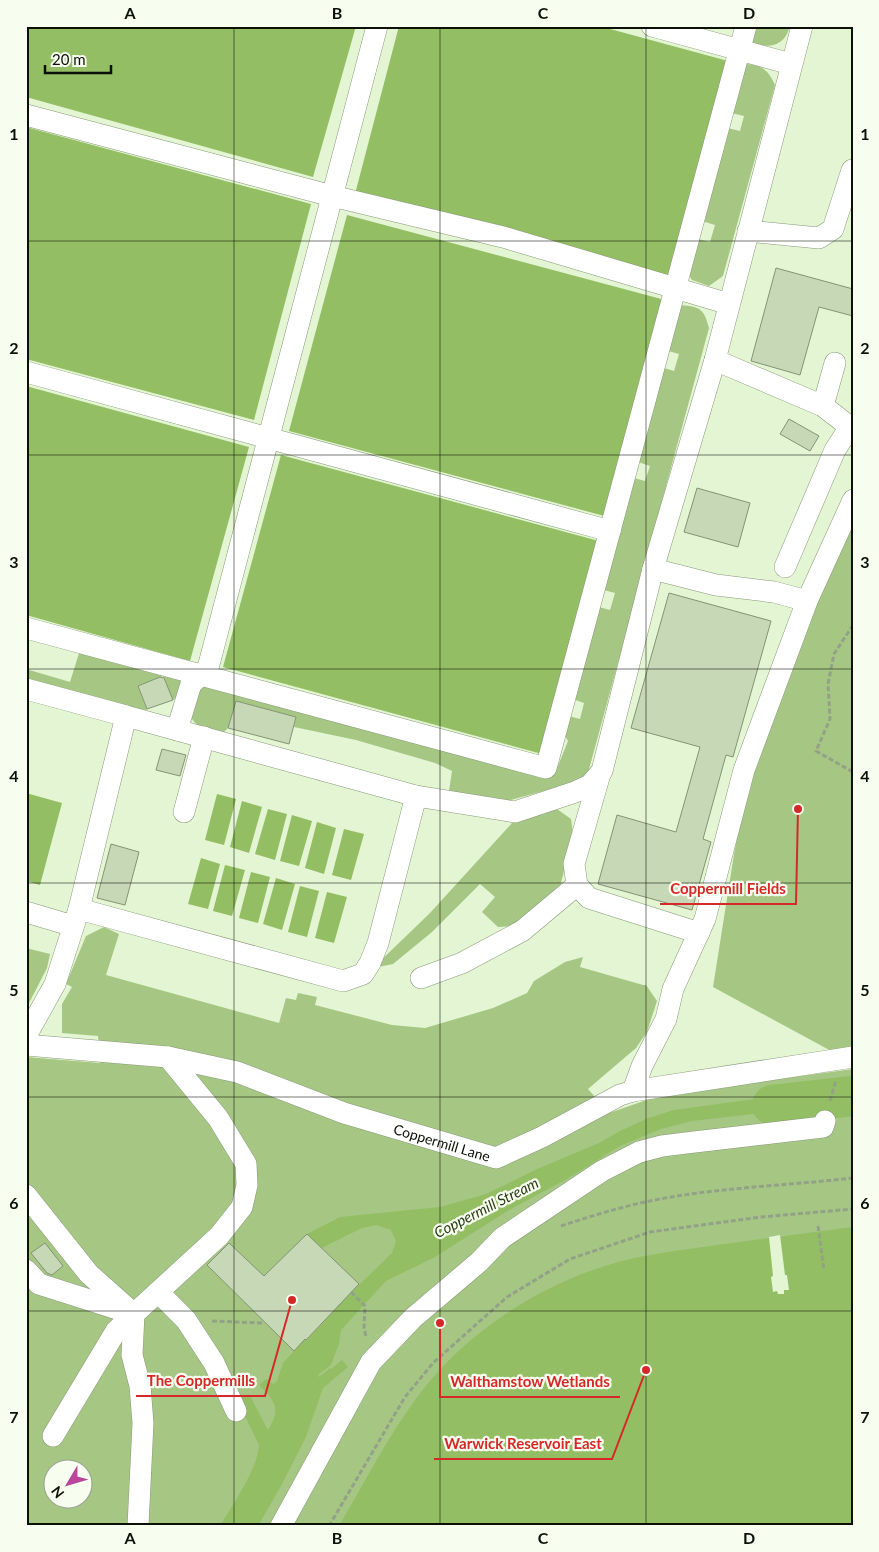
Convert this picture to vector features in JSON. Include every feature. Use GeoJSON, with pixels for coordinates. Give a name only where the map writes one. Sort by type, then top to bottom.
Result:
{"type":"FeatureCollection","features":[{"type":"Feature","properties":{"kind":"street"},"geometry":{"type":"LineString","coordinates":[[177,730],[191,684],[208,668],[377,26]]}},
{"type":"Feature","properties":{"kind":"street"},"geometry":{"type":"LineString","coordinates":[[652,26],[791,64]]}},
{"type":"Feature","properties":{"kind":"street"},"geometry":{"type":"LineString","coordinates":[[26,628],[546,768],[746,26]]}},
{"type":"Feature","properties":{"kind":"street"},"geometry":{"type":"LineString","coordinates":[[699,933],[589,898],[577,885],[574,864],[604,762],[653,568],[715,360],[802,26]]}},
{"type":"Feature","properties":{"kind":"street"},"geometry":{"type":"LineString","coordinates":[[26,115],[332,196],[503,237],[729,304]]}},
{"type":"Feature","properties":{"kind":"street"},"geometry":{"type":"LineString","coordinates":[[748,231],[819,238],[832,230],[852,170]]}},
{"type":"Feature","properties":{"kind":"street"},"geometry":{"type":"LineString","coordinates":[[715,360],[824,406],[852,430],[835,450],[785,567]]}},
{"type":"Feature","properties":{"kind":"street"},"geometry":{"type":"LineString","coordinates":[[824,406],[835,363]]}},
{"type":"Feature","properties":{"kind":"street"},"geometry":{"type":"LineString","coordinates":[[26,372],[610,530]]}},
{"type":"Feature","properties":{"kind":"street"},"geometry":{"type":"LineString","coordinates":[[633,1091],[642,1066],[666,1018],[673,989],[706,919],[744,770],[807,601],[853,500]]}},
{"type":"Feature","properties":{"kind":"street"},"geometry":{"type":"LineString","coordinates":[[653,568],[716,585],[774,592],[807,601]]}},
{"type":"Feature","properties":{"kind":"street"},"geometry":{"type":"LineString","coordinates":[[26,689],[416,796],[515,812],[575,792],[590,785],[600,774]]}},
{"type":"Feature","properties":{"kind":"street"},"geometry":{"type":"LineString","coordinates":[[26,1036],[55,984],[76,918],[126,716]]}},
{"type":"Feature","properties":{"kind":"street"},"geometry":{"type":"LineString","coordinates":[[184,812],[204,738]]}},
{"type":"Feature","properties":{"kind":"street"},"geometry":{"type":"LineString","coordinates":[[26,912],[76,918],[343,981],[363,974],[378,944],[416,796]]}},
{"type":"Feature","properties":{"kind":"street"},"geometry":{"type":"LineString","coordinates":[[421,978],[462,963],[522,931],[577,885]]}},
{"type":"Feature","properties":{"kind":"street","name":"Coppermill Lane"},"geometry":{"type":"LineString","coordinates":[[26,1045],[168,1057],[236,1072],[344,1113],[496,1158],[542,1137],[620,1095],[633,1091],[853,1057]]}},
{"type":"Feature","properties":{"kind":"street"},"geometry":{"type":"LineString","coordinates":[[53,1436],[116,1331],[219,1236],[242,1207],[247,1185],[246,1164],[218,1118],[168,1057]]}},
{"type":"Feature","properties":{"kind":"street"},"geometry":{"type":"LineString","coordinates":[[281,1526],[371,1362],[413,1318],[479,1262],[502,1238],[602,1171],[639,1152],[662,1146],[823,1127],[825,1121]]}},
{"type":"Feature","properties":{"kind":"street"},"geometry":{"type":"LineString","coordinates":[[26,1195],[88,1274],[134,1314]]}},
{"type":"Feature","properties":{"kind":"street"},"geometry":{"type":"LineString","coordinates":[[26,1270],[39,1284],[134,1314]]}},
{"type":"Feature","properties":{"kind":"street"},"geometry":{"type":"LineString","coordinates":[[158,1292],[186,1320],[214,1363],[236,1411]]}},
{"type":"Feature","properties":{"kind":"street"},"geometry":{"type":"LineString","coordinates":[[134,1314],[132,1355],[140,1386],[144,1423],[138,1526]]}},
{"type":"Feature","properties":{"kind":"path"},"geometry":{"type":"LineString","coordinates":[[853,625],[834,654],[828,684],[830,719],[816,751],[853,772]]}},
{"type":"Feature","properties":{"kind":"path"},"geometry":{"type":"LineString","coordinates":[[560,1227],[624,1207],[670,1197],[719,1190],[853,1178]]}},
{"type":"Feature","properties":{"kind":"path"},"geometry":{"type":"LineString","coordinates":[[329,1526],[405,1398],[433,1363],[507,1297],[570,1260],[650,1232],[762,1217],[853,1209]]}},
{"type":"Feature","properties":{"kind":"path"},"geometry":{"type":"LineString","coordinates":[[818,1226],[824,1270]]}},
{"type":"Feature","properties":{"kind":"path"},"geometry":{"type":"LineString","coordinates":[[351,1292],[365,1306]]}},
{"type":"Feature","properties":{"kind":"path"},"geometry":{"type":"LineString","coordinates":[[186,1320],[262,1323]]}},
{"type":"Feature","properties":{"kind":"shaded area"},"geometry":{"type":"Polygon","coordinates":[[[752,26],[790,26],[787,34],[779,43],[768,46],[748,42],[752,26]]]}},
{"type":"Feature","properties":{"kind":"shaded area"},"geometry":{"type":"Polygon","coordinates":[[[740,63],[762,68],[769,74],[775,85],[723,276],[709,286],[692,280],[685,268],[694,238],[710,242],[715,225],[699,220],[723,127],[740,131],[744,116],[727,112],[740,63]]]}},
{"type":"Feature","properties":{"kind":"shaded area"},"geometry":{"type":"Polygon","coordinates":[[[681,305],[701,310],[709,328],[588,773],[576,782],[493,805],[449,791],[452,771],[435,763],[356,740],[294,727],[296,717],[236,701],[228,728],[223,733],[198,726],[191,718],[196,693],[204,684],[544,772],[558,766],[568,741],[561,729],[565,715],[580,719],[584,703],[570,698],[595,606],[610,610],[615,593],[600,589],[630,477],[645,481],[650,466],[635,461],[661,367],[674,371],[679,354],[665,350],[681,305]]]}},
{"type":"Feature","properties":{"kind":"shaded area"},"geometry":{"type":"Polygon","coordinates":[[[853,524],[853,1047],[833,1052],[713,987],[735,848],[750,770],[816,603],[853,524]]]}},
{"type":"Feature","properties":{"kind":"shaded area"},"geometry":{"type":"Polygon","coordinates":[[[80,650],[183,679],[179,695],[173,700],[163,676],[138,686],[147,710],[26,679],[26,669],[70,682],[80,650]]]}},
{"type":"Feature","properties":{"kind":"shaded area"},"geometry":{"type":"Polygon","coordinates":[[[557,809],[571,819],[573,834],[560,887],[513,926],[498,927],[482,912],[495,897],[480,884],[432,932],[393,964],[373,968],[430,913],[512,823],[557,809]]]}},
{"type":"Feature","properties":{"kind":"shaded area"},"geometry":{"type":"Polygon","coordinates":[[[104,927],[119,934],[106,975],[279,1023],[286,998],[296,1000],[298,993],[317,997],[315,1005],[392,1025],[425,1028],[493,1008],[527,993],[534,981],[565,962],[583,957],[580,967],[646,985],[657,1001],[647,1032],[636,1048],[588,1089],[609,1113],[661,1095],[853,1069],[853,1526],[26,1526],[26,1057],[100,1063],[98,1036],[62,1033],[62,1004],[72,987],[66,984],[86,936],[104,927]]]}},
{"type":"Feature","properties":{"kind":"shaded area"},"geometry":{"type":"Polygon","coordinates":[[[26,948],[50,954],[47,968],[26,1009],[26,948]]]}},
{"type":"Feature","properties":{"kind":"water"},"geometry":{"type":"Polygon","coordinates":[[[26,26],[356,26],[313,177],[26,97],[26,26]]]}},
{"type":"Feature","properties":{"kind":"water"},"geometry":{"type":"Polygon","coordinates":[[[399,26],[599,26],[728,61],[671,278],[355,194],[399,26]]]}},
{"type":"Feature","properties":{"kind":"water"},"geometry":{"type":"Polygon","coordinates":[[[26,127],[311,204],[254,420],[26,359],[26,127]]]}},
{"type":"Feature","properties":{"kind":"water"},"geometry":{"type":"Polygon","coordinates":[[[347,215],[665,300],[608,517],[289,431],[347,215]]]}},
{"type":"Feature","properties":{"kind":"water"},"geometry":{"type":"Polygon","coordinates":[[[26,386],[249,447],[190,661],[26,615],[26,386]]]}},
{"type":"Feature","properties":{"kind":"water"},"geometry":{"type":"Polygon","coordinates":[[[281,455],[599,541],[542,754],[223,667],[281,455]]]}},
{"type":"Feature","properties":{"kind":"water"},"geometry":{"type":"Polygon","coordinates":[[[26,793],[62,803],[40,885],[26,881],[26,793]]]}},
{"type":"Feature","properties":{"kind":"water"},"geometry":{"type":"Polygon","coordinates":[[[217,794],[236,799],[224,845],[205,840],[217,794]]]}},
{"type":"Feature","properties":{"kind":"water"},"geometry":{"type":"Polygon","coordinates":[[[242,801],[262,807],[249,853],[230,847],[242,801]]]}},
{"type":"Feature","properties":{"kind":"water"},"geometry":{"type":"Polygon","coordinates":[[[268,809],[287,814],[275,860],[255,854],[268,809]]]}},
{"type":"Feature","properties":{"kind":"water"},"geometry":{"type":"Polygon","coordinates":[[[292,815],[312,821],[299,866],[280,861],[292,815]]]}},
{"type":"Feature","properties":{"kind":"water"},"geometry":{"type":"Polygon","coordinates":[[[317,822],[336,828],[324,874],[305,868],[317,822]]]}},
{"type":"Feature","properties":{"kind":"water"},"geometry":{"type":"Polygon","coordinates":[[[344,829],[364,834],[351,880],[332,875],[344,829]]]}},
{"type":"Feature","properties":{"kind":"water"},"geometry":{"type":"Polygon","coordinates":[[[201,858],[220,864],[208,909],[188,904],[201,858]]]}},
{"type":"Feature","properties":{"kind":"water"},"geometry":{"type":"Polygon","coordinates":[[[225,865],[245,870],[232,916],[213,911],[225,865]]]}},
{"type":"Feature","properties":{"kind":"water"},"geometry":{"type":"Polygon","coordinates":[[[251,872],[270,877],[258,923],[239,918],[251,872]]]}},
{"type":"Feature","properties":{"kind":"water"},"geometry":{"type":"Polygon","coordinates":[[[276,878],[295,884],[282,930],[263,924],[276,878]]]}},
{"type":"Feature","properties":{"kind":"water"},"geometry":{"type":"Polygon","coordinates":[[[300,886],[319,891],[307,937],[288,932],[300,886]]]}},
{"type":"Feature","properties":{"kind":"water"},"geometry":{"type":"Polygon","coordinates":[[[327,892],[347,897],[334,943],[315,938],[327,892]]]}},
{"type":"Feature","properties":{"kind":"water"},"geometry":{"type":"Polygon","coordinates":[[[828,1089],[823,1106],[692,1121],[661,1129],[620,1146],[567,1179],[509,1210],[435,1257],[386,1281],[341,1330],[339,1344],[331,1365],[318,1375],[319,1377],[342,1360],[348,1367],[323,1388],[306,1437],[258,1526],[220,1526],[249,1476],[259,1445],[237,1400],[249,1394],[268,1430],[272,1423],[275,1406],[259,1385],[266,1379],[273,1384],[277,1381],[283,1363],[305,1339],[307,1340],[331,1312],[392,1253],[396,1241],[391,1230],[376,1225],[362,1228],[322,1248],[307,1234],[340,1217],[440,1207],[486,1194],[537,1169],[599,1143],[648,1118],[674,1110],[828,1089]]]}},
{"type":"Feature","properties":{"kind":"water"},"geometry":{"type":"Polygon","coordinates":[[[853,1227],[853,1526],[339,1526],[392,1434],[429,1382],[448,1361],[491,1324],[539,1294],[591,1271],[631,1259],[853,1227]]]}},
{"type":"Feature","properties":{"kind":"pier"},"geometry":{"type":"Polygon","coordinates":[[[780,1235],[785,1275],[787,1275],[789,1290],[784,1290],[784,1294],[778,1294],[777,1291],[773,1292],[771,1277],[773,1276],[769,1237],[780,1235]]]}},
{"type":"Feature","properties":{"kind":"building"},"geometry":{"type":"Polygon","coordinates":[[[776,268],[853,289],[853,316],[819,307],[800,375],[751,361],[776,268]]]}},
{"type":"Feature","properties":{"kind":"building"},"geometry":{"type":"Polygon","coordinates":[[[789,419],[819,436],[810,451],[780,434],[789,419]]]}},
{"type":"Feature","properties":{"kind":"building"},"geometry":{"type":"Polygon","coordinates":[[[697,488],[750,503],[738,547],[684,532],[697,488]]]}},
{"type":"Feature","properties":{"kind":"building"},"geometry":{"type":"Polygon","coordinates":[[[669,593],[771,621],[733,757],[726,755],[703,839],[711,842],[692,910],[598,884],[617,815],[676,832],[700,747],[631,728],[669,593]]]}},
{"type":"Feature","properties":{"kind":"building"},"geometry":{"type":"Polygon","coordinates":[[[160,677],[164,678],[173,700],[147,709],[138,686],[160,677]]]}},
{"type":"Feature","properties":{"kind":"building"},"geometry":{"type":"Polygon","coordinates":[[[236,701],[296,717],[289,744],[228,728],[236,701]]]}},
{"type":"Feature","properties":{"kind":"building"},"geometry":{"type":"Polygon","coordinates":[[[162,749],[186,755],[180,776],[156,770],[162,749]]]}},
{"type":"Feature","properties":{"kind":"building"},"geometry":{"type":"Polygon","coordinates":[[[111,844],[139,852],[125,905],[97,898],[111,844]]]}},
{"type":"Feature","properties":{"kind":"building"},"geometry":{"type":"Polygon","coordinates":[[[307,1234],[359,1284],[294,1351],[207,1265],[229,1243],[264,1276],[307,1234]]]}},
{"type":"Feature","properties":{"kind":"building"},"geometry":{"type":"Polygon","coordinates":[[[45,1243],[63,1266],[52,1275],[47,1273],[31,1253],[45,1243]]]}},
{"type":"Feature","properties":{"kind":"waterway","name":"Coppermill Stream"},"geometry":{"type":"LineString","coordinates":[[772,1105],[853,1096]]}},
{"type":"Feature","properties":{"kind":"place","name":"Coppermill Fields"},"geometry":{"type":"Point","coordinates":[798,809]}},
{"type":"Feature","properties":{"kind":"place","name":"The Coppermills"},"geometry":{"type":"Point","coordinates":[292,1300]}},
{"type":"Feature","properties":{"kind":"place","name":"Walthamstow Wetlands"},"geometry":{"type":"Point","coordinates":[440,1323]}},
{"type":"Feature","properties":{"kind":"place","name":"Warwick Reservoir East"},"geometry":{"type":"Point","coordinates":[646,1370]}}]}
